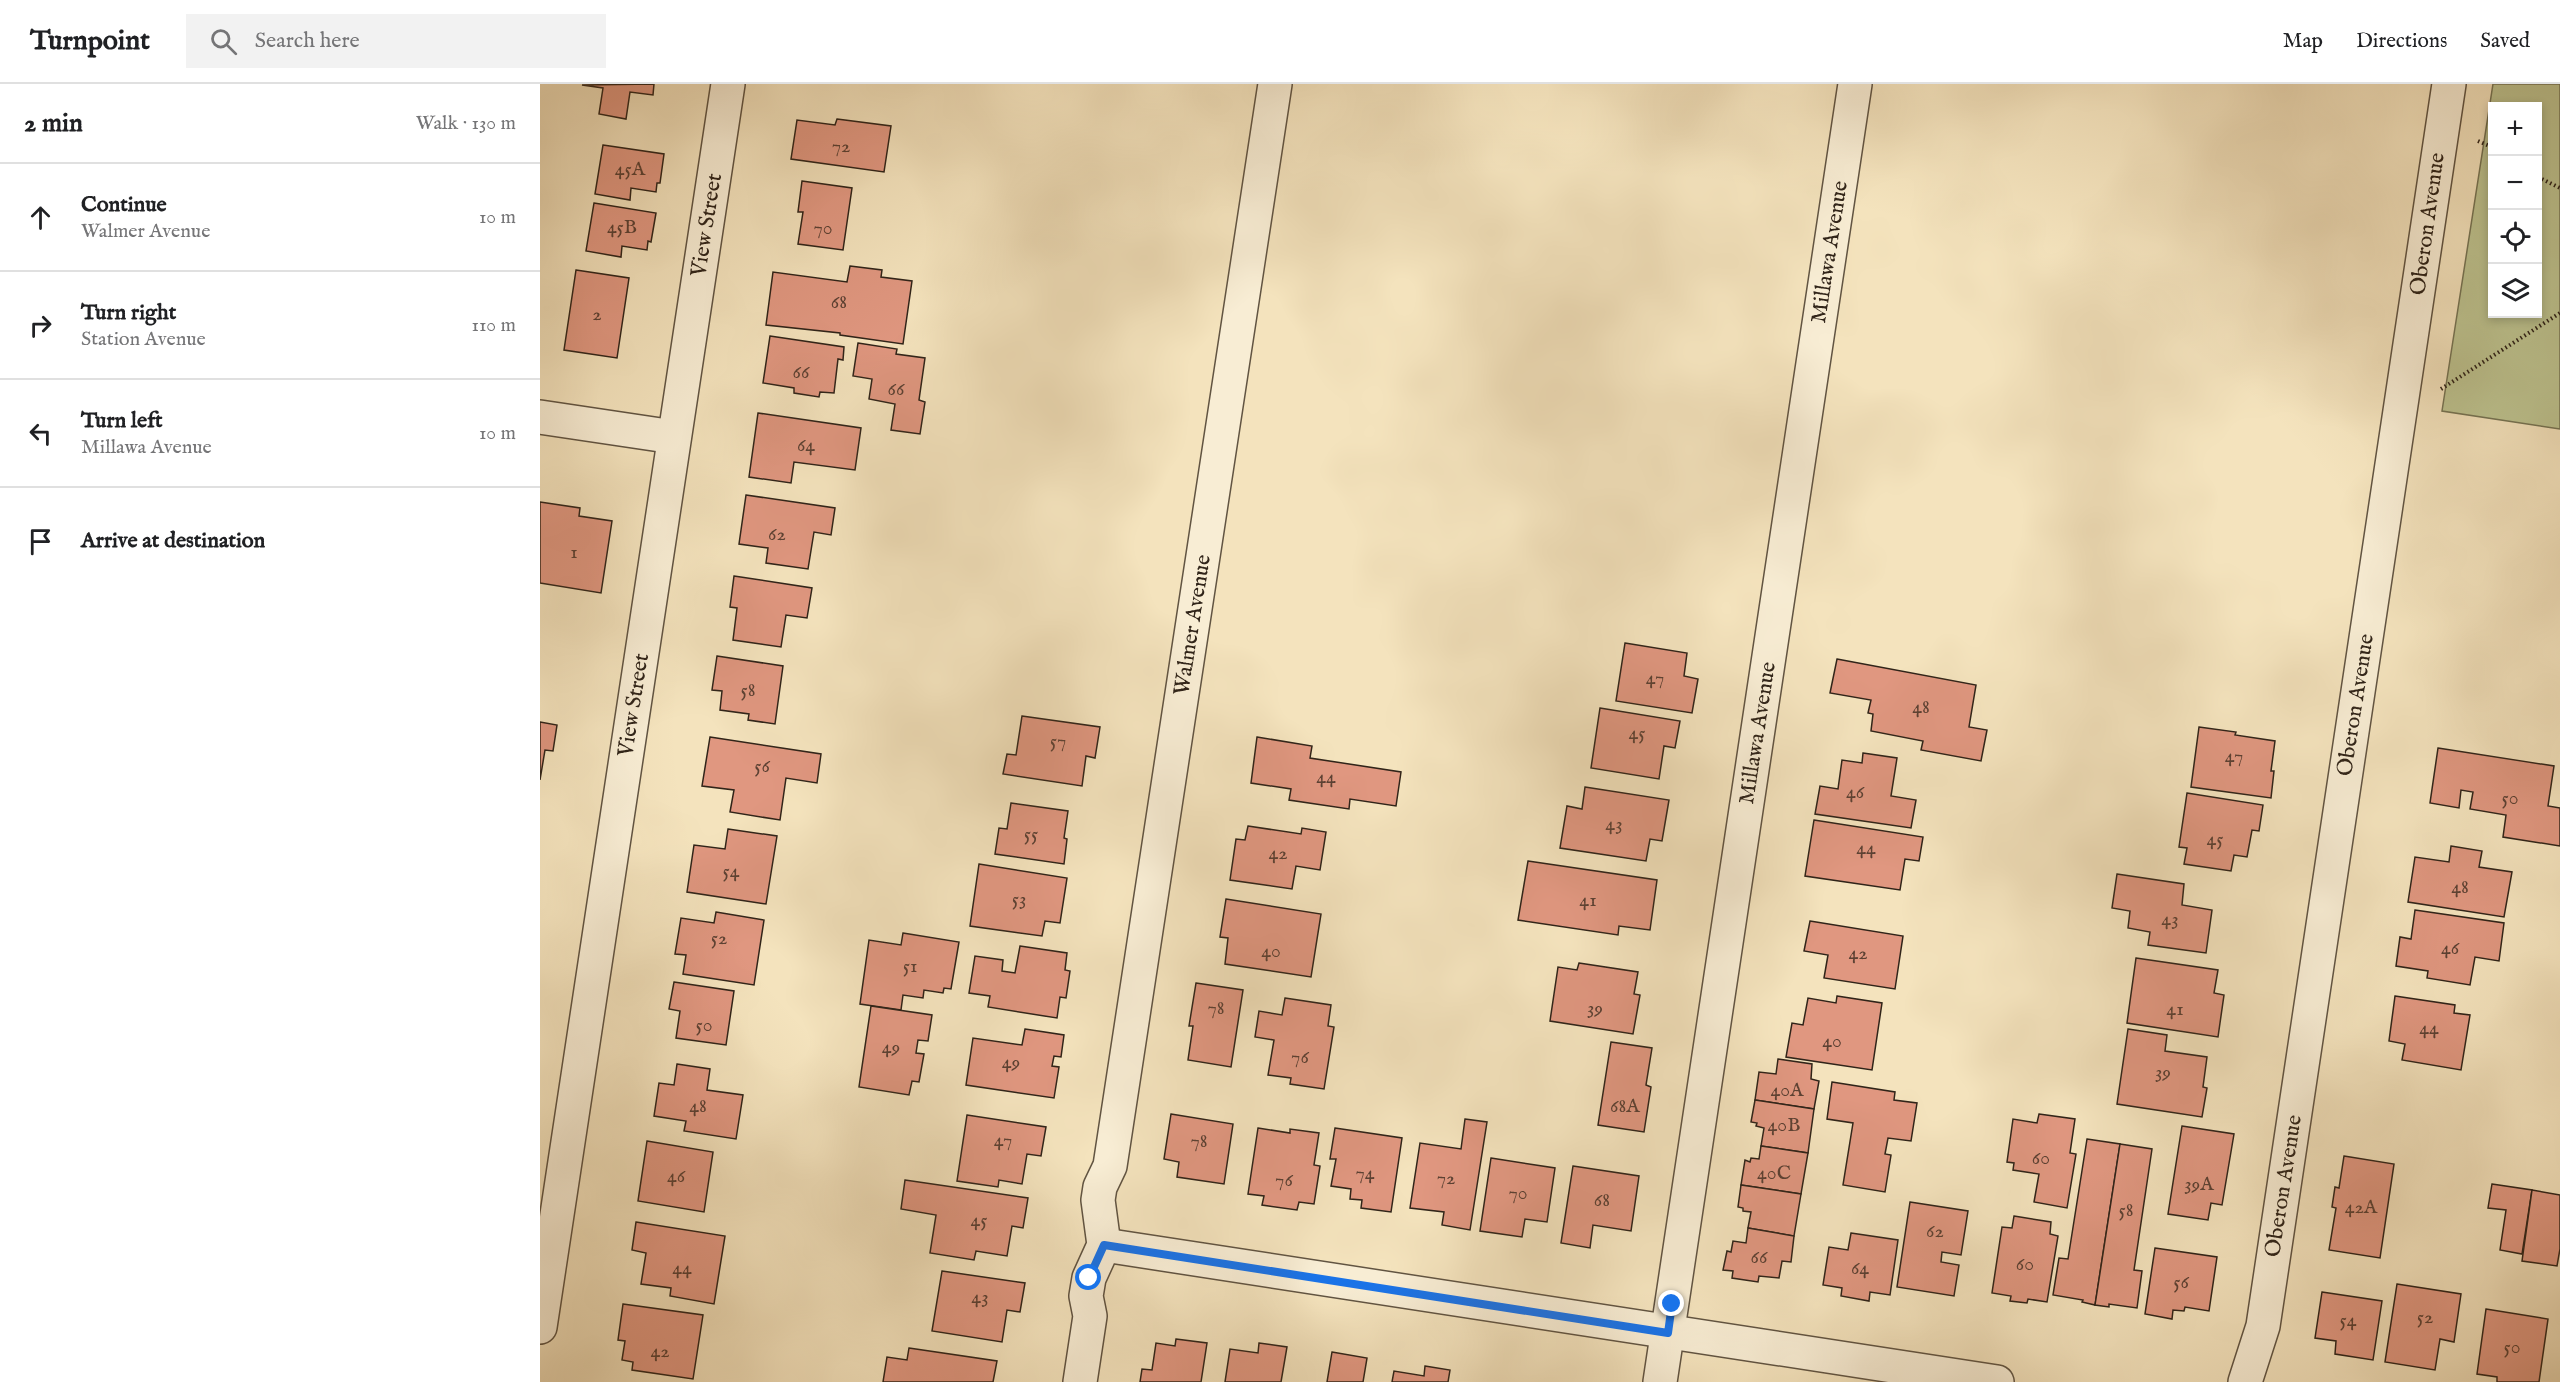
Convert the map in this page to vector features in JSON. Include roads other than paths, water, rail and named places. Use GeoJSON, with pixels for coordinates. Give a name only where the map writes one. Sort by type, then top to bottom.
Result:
{"type":"FeatureCollection","features":[{"type":"Feature","properties":{"kind":"street","name":"View Street"},"geometry":{"type":"LineString","coordinates":[[540,1327],[728,84]]}},
{"type":"Feature","properties":{"kind":"street","name":"Walmer Avenue"},"geometry":{"type":"LineString","coordinates":[[1114,1247],[1098,1200],[1110,1166],[1275,84]]}},
{"type":"Feature","properties":{"kind":"street","name":"Millawa Avenue"},"geometry":{"type":"LineString","coordinates":[[1660,1382],[1855,84]]}},
{"type":"Feature","properties":{"kind":"street","name":"Oberon Avenue"},"geometry":{"type":"LineString","coordinates":[[2246,1382],[2263,1326],[2449,84]]}},
{"type":"Feature","properties":{"kind":"street"},"geometry":{"type":"LineString","coordinates":[[540,417],[674,437]]}},
{"type":"Feature","properties":{"kind":"street"},"geometry":{"type":"LineString","coordinates":[[1080,1382],[1090,1316],[1086,1296],[1089,1278],[1114,1247],[1997,1382]]}},
{"type":"Feature","properties":{"kind":"street","name":"Oberon Avenue"},"geometry":{"type":"LineString","coordinates":[[2263,1326],[2265,1382]]}}]}
